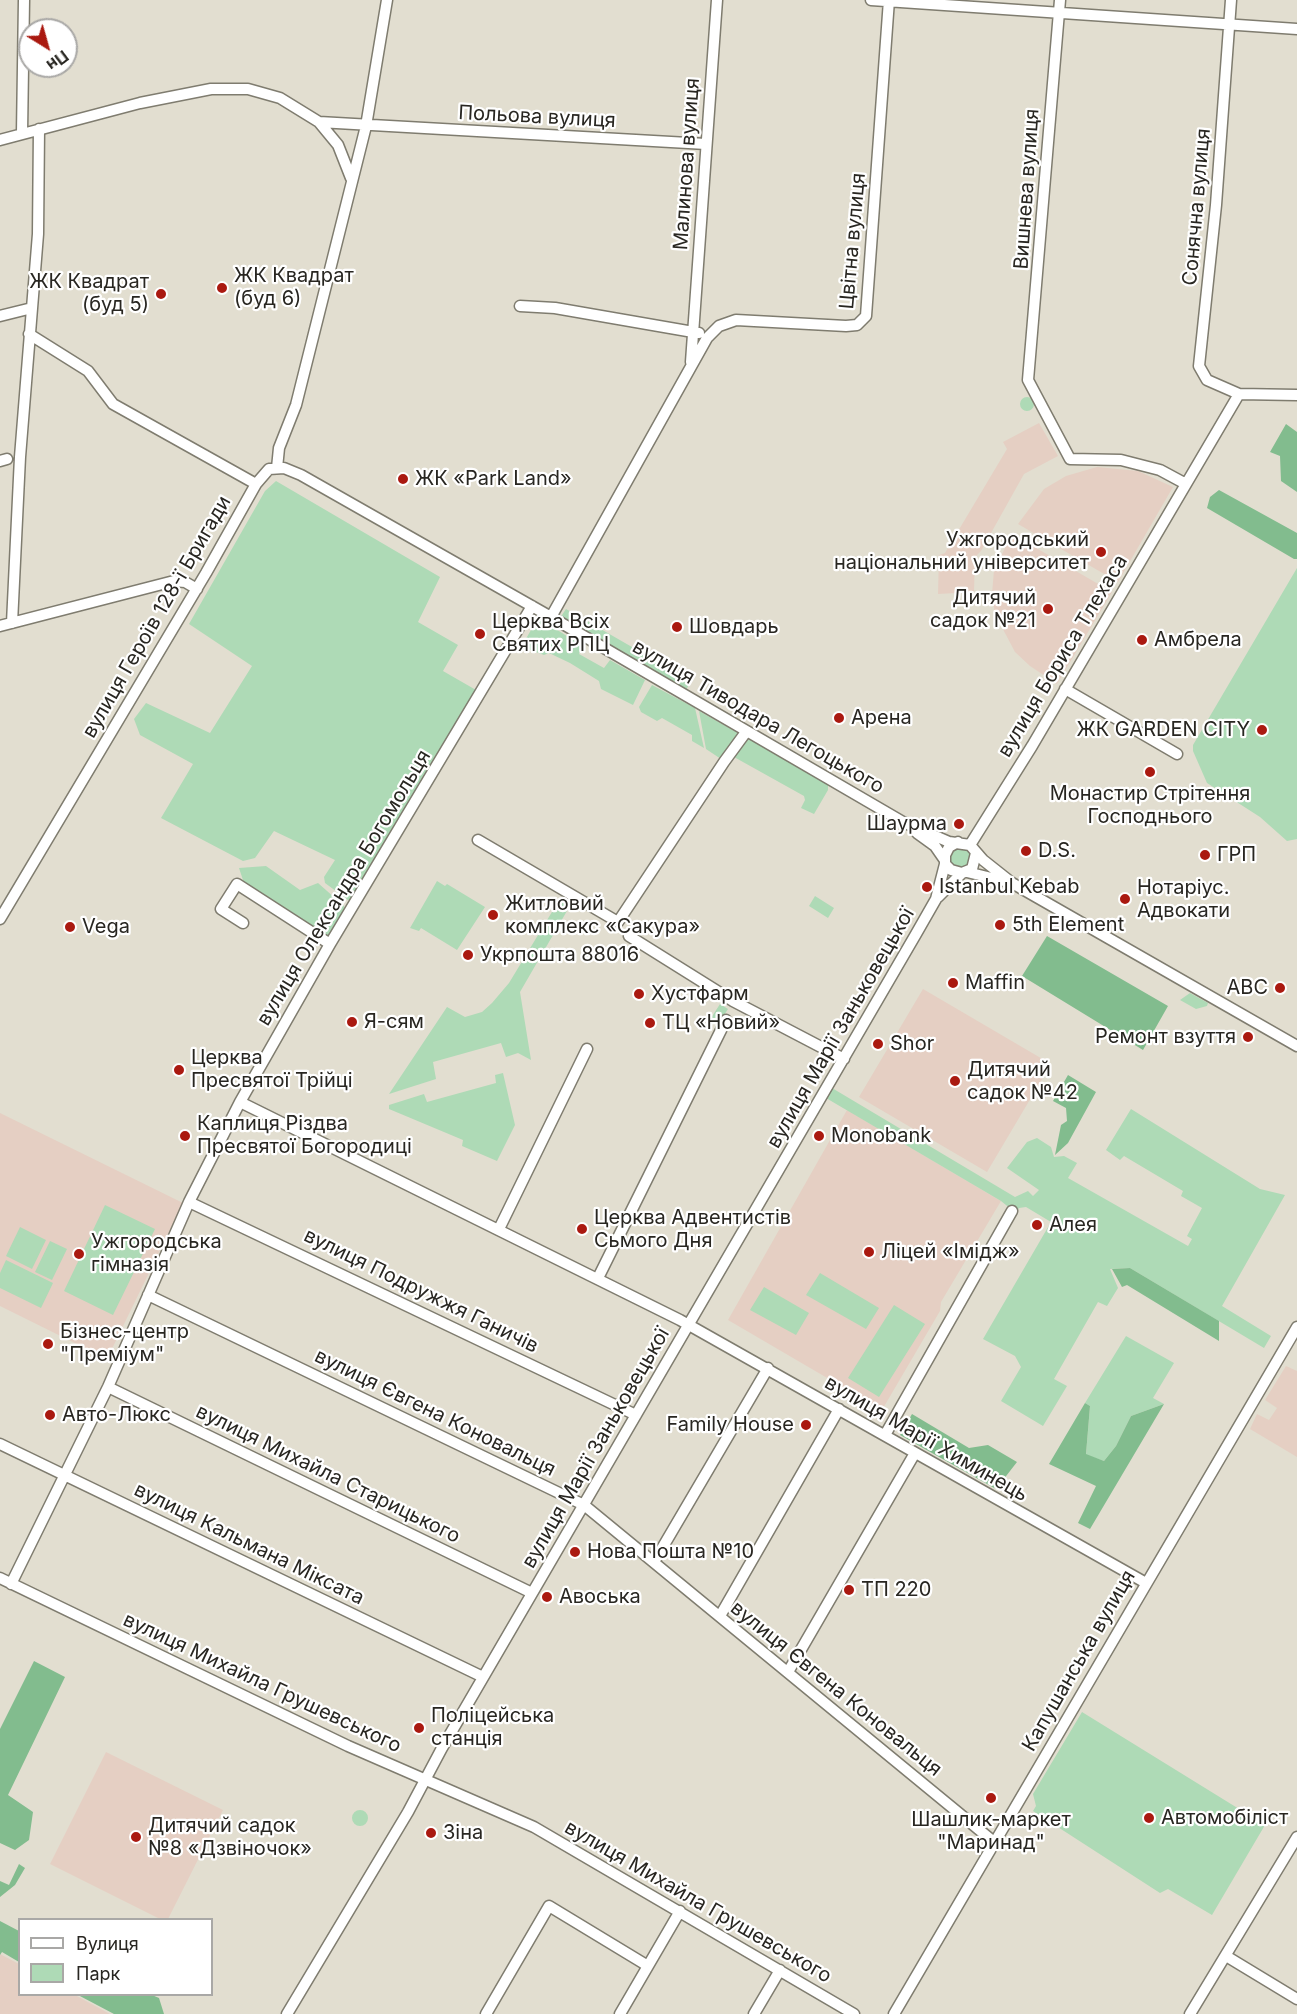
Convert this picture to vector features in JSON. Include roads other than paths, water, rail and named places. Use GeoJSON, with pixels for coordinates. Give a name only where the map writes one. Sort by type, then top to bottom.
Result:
{"type":"FeatureCollection","features":[{"type":"Feature","properties":{"kind":"street"},"geometry":{"type":"LineString","coordinates":[[22,133],[24,0]]}},
{"type":"Feature","properties":{"kind":"street"},"geometry":{"type":"LineString","coordinates":[[277,468],[279,448],[296,405],[351,178],[366,126],[387,0]]}},
{"type":"Feature","properties":{"kind":"street","name":"Малинова вулиця"},"geometry":{"type":"LineString","coordinates":[[690,368],[717,0]]}},
{"type":"Feature","properties":{"kind":"street"},"geometry":{"type":"LineString","coordinates":[[871,0],[1297,29]]}},
{"type":"Feature","properties":{"kind":"street","name":"Вишнева вулиця"},"geometry":{"type":"LineString","coordinates":[[1060,0],[1029,380],[1070,459],[1121,460],[1160,470],[1186,484]]}},
{"type":"Feature","properties":{"kind":"street","name":"Сонячна вулиця"},"geometry":{"type":"LineString","coordinates":[[1231,0],[1199,366],[1207,380],[1239,394]]}},
{"type":"Feature","properties":{"kind":"street","name":"Цвітна вулиця"},"geometry":{"type":"LineString","coordinates":[[707,338],[719,326],[736,320],[846,326],[857,325],[866,316],[889,1]]}},
{"type":"Feature","properties":{"kind":"street"},"geometry":{"type":"LineString","coordinates":[[0,140],[211,89],[248,89],[265,93],[293,105],[319,122],[343,154],[351,178]]}},
{"type":"Feature","properties":{"kind":"street","name":"Польова вулиця"},"geometry":{"type":"LineString","coordinates":[[319,122],[706,144]]}},
{"type":"Feature","properties":{"kind":"street"},"geometry":{"type":"LineString","coordinates":[[12,623],[18,495],[38,234],[39,129]]}},
{"type":"Feature","properties":{"kind":"street"},"geometry":{"type":"LineString","coordinates":[[520,306],[555,308],[694,331],[707,338],[551,617]]}},
{"type":"Feature","properties":{"kind":"street"},"geometry":{"type":"LineString","coordinates":[[0,316],[32,308]]}},
{"type":"Feature","properties":{"kind":"street"},"geometry":{"type":"LineString","coordinates":[[29,334],[88,371],[113,404],[256,484]]}},
{"type":"Feature","properties":{"kind":"street"},"geometry":{"type":"LineString","coordinates":[[1239,394],[1297,395]]}},
{"type":"Feature","properties":{"kind":"street","name":"вулиця Бориса Тлехаса"},"geometry":{"type":"LineString","coordinates":[[973,849],[1065,688],[1239,394]]}},
{"type":"Feature","properties":{"kind":"street","name":"вулиця Героїв 128-ї Бригади"},"geometry":{"type":"LineString","coordinates":[[0,919],[197,589],[256,484],[264,472],[277,468]]}},
{"type":"Feature","properties":{"kind":"street","name":"вулиця Тиводара Легоцького"},"geometry":{"type":"LineString","coordinates":[[277,468],[301,475],[907,824],[949,842],[958,842]]}},
{"type":"Feature","properties":{"kind":"street"},"geometry":{"type":"LineString","coordinates":[[0,626],[174,581],[185,582],[197,589]]}},
{"type":"Feature","properties":{"kind":"street","name":"вулиця Олександра Богомольця"},"geometry":{"type":"LineString","coordinates":[[12,1584],[108,1387],[189,1202],[240,1102],[330,944],[532,606]]}},
{"type":"Feature","properties":{"kind":"street"},"geometry":{"type":"LineString","coordinates":[[1065,688],[1177,754]]}},
{"type":"Feature","properties":{"kind":"street"},"geometry":{"type":"LineString","coordinates":[[478,840],[618,922],[723,762],[746,732]]}},
{"type":"Feature","properties":{"kind":"street","name":"вулиця Тиводара Легоцького"},"geometry":{"type":"LineString","coordinates":[[907,824],[935,846],[945,861]]}},
{"type":"Feature","properties":{"kind":"street"},"geometry":{"type":"LineString","coordinates":[[1012,883],[951,870],[945,861],[949,847],[958,842],[973,849],[1012,883],[1297,1046]]}},
{"type":"Feature","properties":{"kind":"street"},"geometry":{"type":"LineString","coordinates":[[964,873],[975,864],[973,849]]}},
{"type":"Feature","properties":{"kind":"street","name":"вулиця Марії Заньковецької"},"geometry":{"type":"LineString","coordinates":[[287,2014],[426,1779],[483,1677],[936,899],[945,861]]}},
{"type":"Feature","properties":{"kind":"street","name":"вулиця Марії Заньковецької"},"geometry":{"type":"LineString","coordinates":[[936,899],[964,873]]}},
{"type":"Feature","properties":{"kind":"street"},"geometry":{"type":"LineString","coordinates":[[243,923],[221,909],[237,884],[330,944]]}},
{"type":"Feature","properties":{"kind":"street"},"geometry":{"type":"LineString","coordinates":[[629,936],[733,1001],[844,1059]]}},
{"type":"Feature","properties":{"kind":"street"},"geometry":{"type":"LineString","coordinates":[[598,1278],[726,1020]]}},
{"type":"Feature","properties":{"kind":"street"},"geometry":{"type":"LineString","coordinates":[[499,1229],[587,1049]]}},
{"type":"Feature","properties":{"kind":"street","name":"вулиця Марії Химинець"},"geometry":{"type":"LineString","coordinates":[[240,1102],[689,1325],[1146,1583]]}},
{"type":"Feature","properties":{"kind":"street","name":"вулиця Подружжя Ганичів"},"geometry":{"type":"LineString","coordinates":[[189,1202],[636,1414]]}},
{"type":"Feature","properties":{"kind":"street"},"geometry":{"type":"LineString","coordinates":[[885,1435],[1012,1211]]}},
{"type":"Feature","properties":{"kind":"street","name":"вулиця Євгена Коновальця"},"geometry":{"type":"LineString","coordinates":[[148,1295],[584,1505],[994,1842]]}},
{"type":"Feature","properties":{"kind":"street","name":"Капушанська вулиця"},"geometry":{"type":"LineString","coordinates":[[894,2014],[1297,1327]]}},
{"type":"Feature","properties":{"kind":"street"},"geometry":{"type":"LineString","coordinates":[[654,1562],[768,1368]]}},
{"type":"Feature","properties":{"kind":"street","name":"вулиця Михайла Старицького"},"geometry":{"type":"LineString","coordinates":[[108,1387],[532,1593]]}},
{"type":"Feature","properties":{"kind":"street"},"geometry":{"type":"LineString","coordinates":[[720,1616],[839,1409]]}},
{"type":"Feature","properties":{"kind":"street","name":"вулиця Кальмана Міксата"},"geometry":{"type":"LineString","coordinates":[[0,1444],[483,1677]]}},
{"type":"Feature","properties":{"kind":"street"},"geometry":{"type":"LineString","coordinates":[[788,1672],[915,1453]]}},
{"type":"Feature","properties":{"kind":"street","name":"вулиця Михайла Грушевського"},"geometry":{"type":"LineString","coordinates":[[0,1578],[339,1742],[534,1827],[854,2014]]}},
{"type":"Feature","properties":{"kind":"street"},"geometry":{"type":"LineString","coordinates":[[1190,2014],[1297,1837]]}},
{"type":"Feature","properties":{"kind":"street"},"geometry":{"type":"LineString","coordinates":[[486,2014],[549,1906],[648,1966]]}},
{"type":"Feature","properties":{"kind":"street"},"geometry":{"type":"LineString","coordinates":[[620,2014],[680,1911]]}},
{"type":"Feature","properties":{"kind":"street"},"geometry":{"type":"LineString","coordinates":[[1226,1956],[1297,1999]]}},
{"type":"Feature","properties":{"kind":"street"},"geometry":{"type":"LineString","coordinates":[[754,2014],[780,1970]]}},
{"type":"Feature","properties":{"kind":"place","name":"ЖК Квадрат (буд 6)"},"geometry":{"type":"Point","coordinates":[222,288]}},
{"type":"Feature","properties":{"kind":"place","name":"ЖК Квадрат (буд 5)"},"geometry":{"type":"Point","coordinates":[161,294]}},
{"type":"Feature","properties":{"kind":"place","name":"ЖК «Park Land»"},"geometry":{"type":"Point","coordinates":[403,479]}},
{"type":"Feature","properties":{"kind":"place","name":"Ужгородський національний університет"},"geometry":{"type":"Point","coordinates":[1101,552]}},
{"type":"Feature","properties":{"kind":"place","name":"Дитячий садок №21"},"geometry":{"type":"Point","coordinates":[1048,609]}},
{"type":"Feature","properties":{"kind":"place","name":"Шовдарь"},"geometry":{"type":"Point","coordinates":[677,627]}},
{"type":"Feature","properties":{"kind":"place","name":"Церква Всіх Святих РПЦ"},"geometry":{"type":"Point","coordinates":[480,634]}},
{"type":"Feature","properties":{"kind":"place","name":"Амбрела"},"geometry":{"type":"Point","coordinates":[1142,640]}},
{"type":"Feature","properties":{"kind":"place","name":"Арена"},"geometry":{"type":"Point","coordinates":[839,718]}},
{"type":"Feature","properties":{"kind":"place","name":"ЖК GARDEN CITY"},"geometry":{"type":"Point","coordinates":[1262,730]}},
{"type":"Feature","properties":{"kind":"place","name":"Монастир Стрітення Господнього"},"geometry":{"type":"Point","coordinates":[1150,772]}},
{"type":"Feature","properties":{"kind":"place","name":"Шаурма"},"geometry":{"type":"Point","coordinates":[959,824]}},
{"type":"Feature","properties":{"kind":"place","name":"D.S."},"geometry":{"type":"Point","coordinates":[1026,851]}},
{"type":"Feature","properties":{"kind":"place","name":"ГРП"},"geometry":{"type":"Point","coordinates":[1205,855]}},
{"type":"Feature","properties":{"kind":"place","name":"Istanbul Kebab"},"geometry":{"type":"Point","coordinates":[927,887]}},
{"type":"Feature","properties":{"kind":"place","name":"Нотаріус. Адвокати"},"geometry":{"type":"Point","coordinates":[1125,899]}},
{"type":"Feature","properties":{"kind":"place","name":"Житловий комплекс «Сакура»"},"geometry":{"type":"Point","coordinates":[493,915]}},
{"type":"Feature","properties":{"kind":"place","name":"5th Element"},"geometry":{"type":"Point","coordinates":[1000,925]}},
{"type":"Feature","properties":{"kind":"place","name":"Vega"},"geometry":{"type":"Point","coordinates":[70,927]}},
{"type":"Feature","properties":{"kind":"place","name":"Укрпошта 88016"},"geometry":{"type":"Point","coordinates":[468,955]}},
{"type":"Feature","properties":{"kind":"place","name":"Maffin"},"geometry":{"type":"Point","coordinates":[953,983]}},
{"type":"Feature","properties":{"kind":"place","name":"ABC"},"geometry":{"type":"Point","coordinates":[1280,988]}},
{"type":"Feature","properties":{"kind":"place","name":"Хустфарм"},"geometry":{"type":"Point","coordinates":[639,994]}},
{"type":"Feature","properties":{"kind":"place","name":"Я-сям"},"geometry":{"type":"Point","coordinates":[352,1022]}},
{"type":"Feature","properties":{"kind":"place","name":"ТЦ «Новий»"},"geometry":{"type":"Point","coordinates":[650,1023]}},
{"type":"Feature","properties":{"kind":"place","name":"Ремонт взуття"},"geometry":{"type":"Point","coordinates":[1248,1037]}},
{"type":"Feature","properties":{"kind":"place","name":"Shor"},"geometry":{"type":"Point","coordinates":[878,1044]}},
{"type":"Feature","properties":{"kind":"place","name":"Церква Пресвятої Трійці"},"geometry":{"type":"Point","coordinates":[179,1070]}},
{"type":"Feature","properties":{"kind":"place","name":"Дитячий садок №42"},"geometry":{"type":"Point","coordinates":[955,1081]}},
{"type":"Feature","properties":{"kind":"place","name":"Каплиця Різдва Пресвятої Богородиці"},"geometry":{"type":"Point","coordinates":[185,1136]}},
{"type":"Feature","properties":{"kind":"place","name":"Monobank"},"geometry":{"type":"Point","coordinates":[819,1136]}},
{"type":"Feature","properties":{"kind":"place","name":"Алея"},"geometry":{"type":"Point","coordinates":[1037,1225]}},
{"type":"Feature","properties":{"kind":"place","name":"Церква Адвентистів Сьмого Дня"},"geometry":{"type":"Point","coordinates":[582,1229]}},
{"type":"Feature","properties":{"kind":"place","name":"Ліцей «Імідж»"},"geometry":{"type":"Point","coordinates":[869,1252]}},
{"type":"Feature","properties":{"kind":"place","name":"Ужгородська гімназія"},"geometry":{"type":"Point","coordinates":[79,1254]}},
{"type":"Feature","properties":{"kind":"place","name":"Бізнес-центр \"Преміум\""},"geometry":{"type":"Point","coordinates":[48,1344]}},
{"type":"Feature","properties":{"kind":"place","name":"Авто-Люкс"},"geometry":{"type":"Point","coordinates":[50,1415]}},
{"type":"Feature","properties":{"kind":"place","name":"Family House"},"geometry":{"type":"Point","coordinates":[806,1425]}},
{"type":"Feature","properties":{"kind":"place","name":"Нова Пошта №10"},"geometry":{"type":"Point","coordinates":[575,1552]}},
{"type":"Feature","properties":{"kind":"place","name":"ТП 220"},"geometry":{"type":"Point","coordinates":[849,1590]}},
{"type":"Feature","properties":{"kind":"place","name":"Авоська"},"geometry":{"type":"Point","coordinates":[547,1597]}},
{"type":"Feature","properties":{"kind":"place","name":"Поліцейська станція"},"geometry":{"type":"Point","coordinates":[419,1728]}},
{"type":"Feature","properties":{"kind":"place","name":"Шашлик-маркет \"Маринад\""},"geometry":{"type":"Point","coordinates":[991,1798]}},
{"type":"Feature","properties":{"kind":"place","name":"Автомобіліст"},"geometry":{"type":"Point","coordinates":[1149,1818]}},
{"type":"Feature","properties":{"kind":"place","name":"Зіна"},"geometry":{"type":"Point","coordinates":[431,1833]}},
{"type":"Feature","properties":{"kind":"place","name":"Дитячий садок №8 «Дзвіночок»"},"geometry":{"type":"Point","coordinates":[136,1837]}}]}
